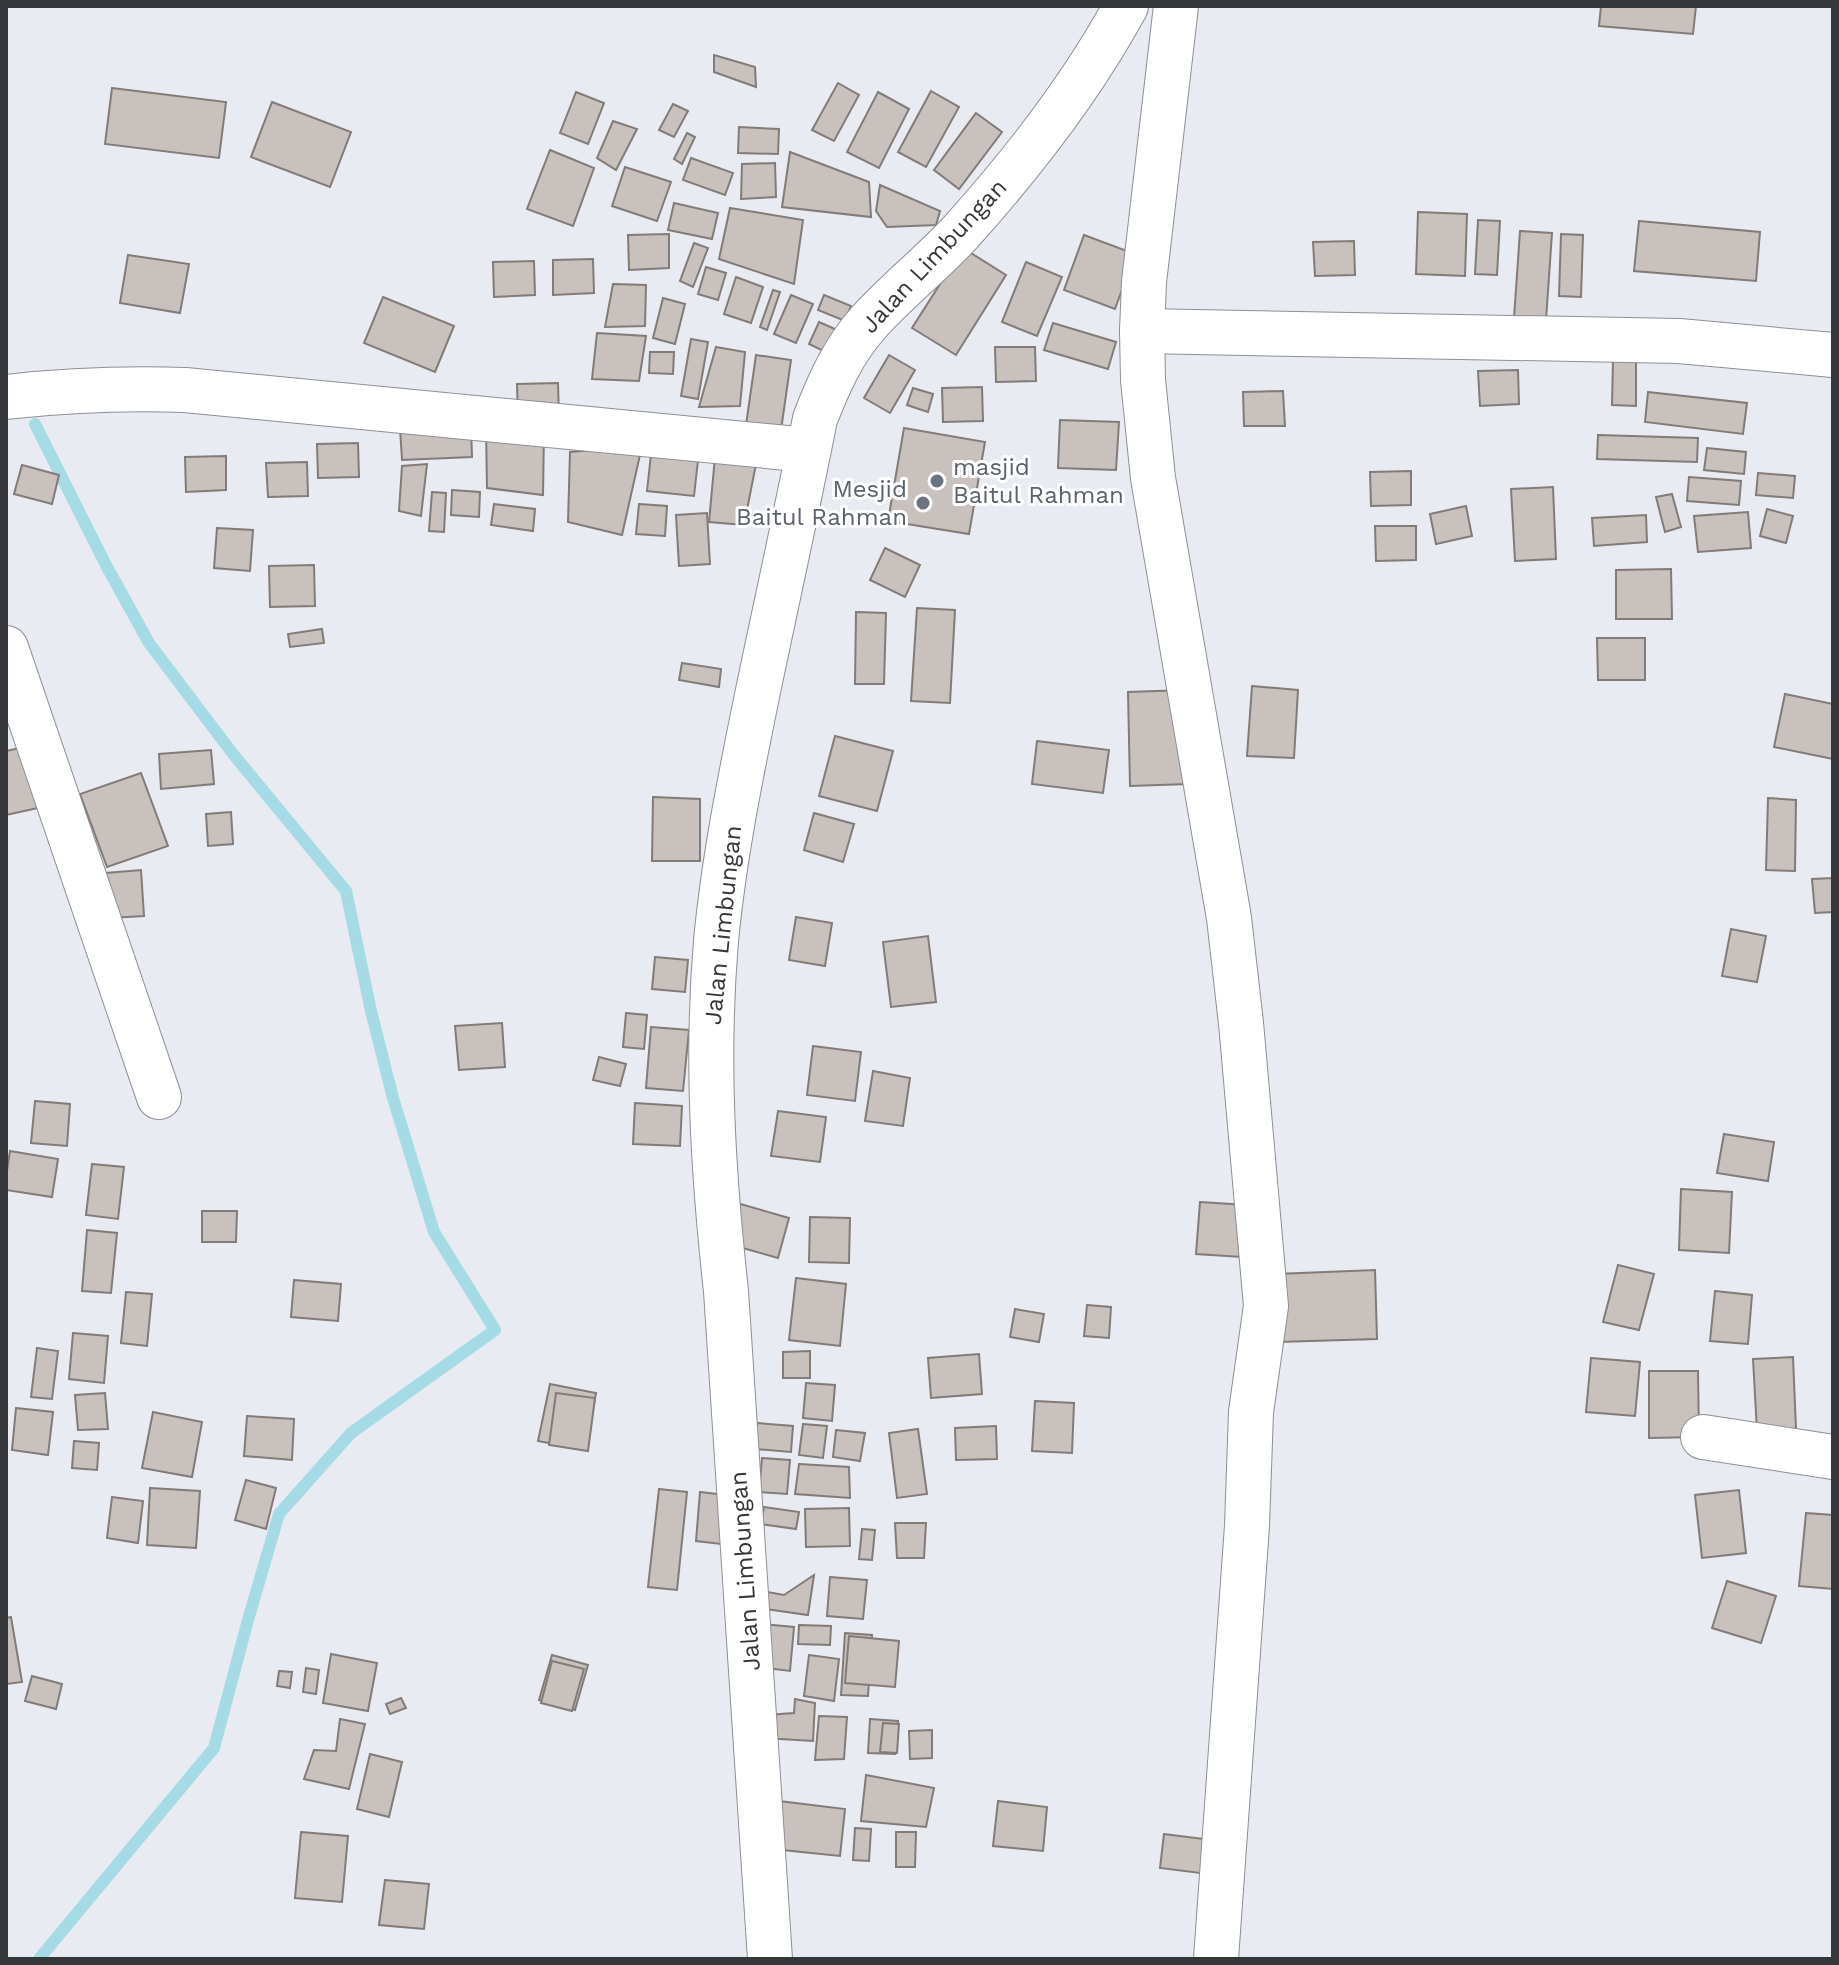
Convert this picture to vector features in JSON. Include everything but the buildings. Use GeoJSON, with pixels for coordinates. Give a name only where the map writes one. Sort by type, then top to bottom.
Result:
{"type":"FeatureCollection","features":[{"type":"Feature","properties":{"kind":"street","name":"Jalan Limbungan"},"geometry":{"type":"LineString","coordinates":[[770,1959],[726,1291],[716,1203],[711,1116],[716,941],[742,767],[808,450],[815,419],[828,386],[845,354],[866,325],[946,248],[1038,141],[1076,88],[1126,6]]}},
{"type":"Feature","properties":{"kind":"street"},"geometry":{"type":"LineString","coordinates":[[1176,6],[1144,282],[1144,393],[1153,478],[1231,933],[1266,1306],[1251,1412],[1247,1526],[1216,1959]]}},
{"type":"Feature","properties":{"kind":"street"},"geometry":{"type":"LineString","coordinates":[[1142,331],[1679,341],[1833,355]]}},
{"type":"Feature","properties":{"kind":"street"},"geometry":{"type":"LineString","coordinates":[[6,397],[65,390],[185,390],[808,450]]}},
{"type":"Feature","properties":{"kind":"street"},"geometry":{"type":"LineString","coordinates":[[6,648],[159,1097]]}},
{"type":"Feature","properties":{"kind":"street"},"geometry":{"type":"LineString","coordinates":[[1703,1437],[1833,1457]]}},
{"type":"Feature","properties":{"kind":"waterway"},"geometry":{"type":"LineString","coordinates":[[35,424],[149,643],[233,754],[346,891],[393,1098],[434,1232],[495,1330],[351,1433],[279,1514],[214,1748],[39,1959]]}},
{"type":"Feature","properties":{"kind":"place","name":"masjid Baitul Rahman"},"geometry":{"type":"Point","coordinates":[937,481]}},
{"type":"Feature","properties":{"kind":"place","name":"Mesjid Baitul Rahman"},"geometry":{"type":"Point","coordinates":[923,503]}}]}
